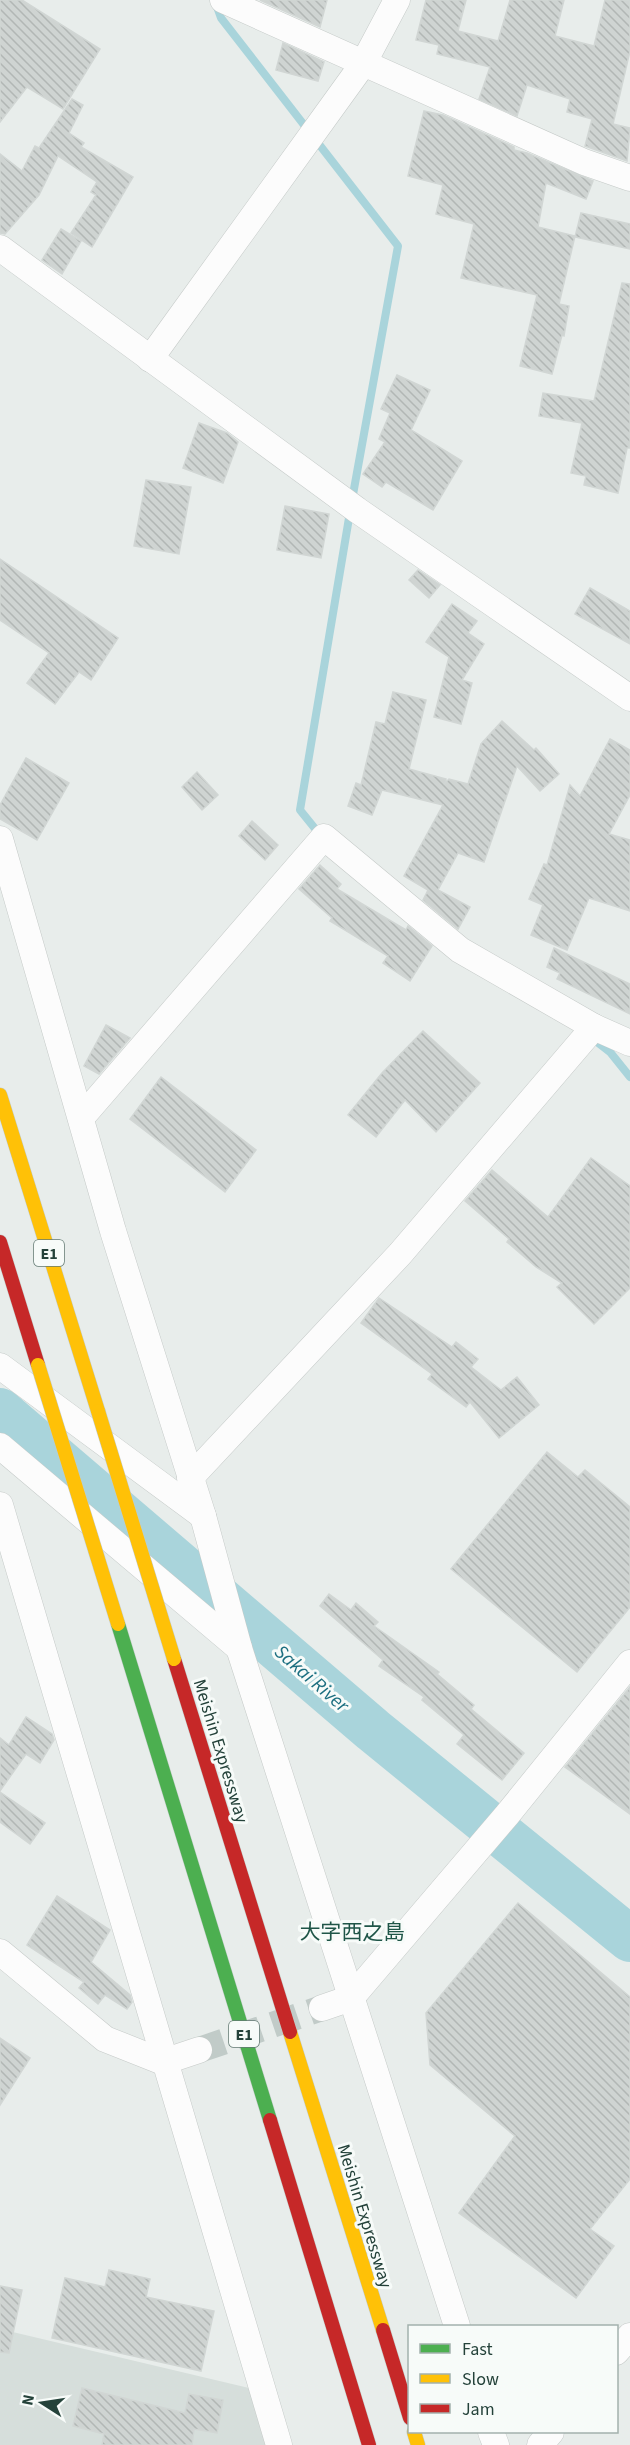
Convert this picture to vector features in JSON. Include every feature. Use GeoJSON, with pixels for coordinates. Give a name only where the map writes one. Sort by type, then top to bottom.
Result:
{"type":"FeatureCollection","features":[{"type":"Feature","properties":{"kind":"highway","name":"Meishin Expressway"},"geometry":{"type":"LineString","coordinates":[[0,1095],[408,2412]]}},
{"type":"Feature","properties":{"kind":"highway","name":"E1"},"geometry":{"type":"LineString","coordinates":[[0,1242],[369,2445]]}},
{"type":"Feature","properties":{"kind":"street"},"geometry":{"type":"LineString","coordinates":[[223,0],[584,162],[630,178]]}},
{"type":"Feature","properties":{"kind":"street"},"geometry":{"type":"LineString","coordinates":[[150,359],[363,64],[397,0]]}},
{"type":"Feature","properties":{"kind":"street"},"geometry":{"type":"LineString","coordinates":[[0,248],[357,510],[630,698]]}},
{"type":"Feature","properties":{"kind":"street"},"geometry":{"type":"LineString","coordinates":[[81,1118],[324,837],[460,950],[594,1027],[630,1043]]}},
{"type":"Feature","properties":{"kind":"street"},"geometry":{"type":"LineString","coordinates":[[0,839],[81,1118],[205,1522],[239,1648],[457,2325]]}},
{"type":"Feature","properties":{"kind":"street"},"geometry":{"type":"LineString","coordinates":[[190,1478],[400,1254],[594,1027]]}},
{"type":"Feature","properties":{"kind":"street"},"geometry":{"type":"LineString","coordinates":[[0,1366],[205,1522]]}},
{"type":"Feature","properties":{"kind":"street"},"geometry":{"type":"LineString","coordinates":[[0,1446],[239,1648]]}},
{"type":"Feature","properties":{"kind":"street"},"geometry":{"type":"LineString","coordinates":[[0,1505],[163,2062],[279,2445]]}},
{"type":"Feature","properties":{"kind":"street"},"geometry":{"type":"LineString","coordinates":[[322,2008],[351,1998],[507,1815],[630,1663]]}},
{"type":"Feature","properties":{"kind":"street"},"geometry":{"type":"LineString","coordinates":[[0,1952],[105,2039],[163,2062],[199,2050]]}},
{"type":"Feature","properties":{"kind":"street"},"geometry":{"type":"LineString","coordinates":[[618,2350],[630,2336]]}},
{"type":"Feature","properties":{"kind":"street"},"geometry":{"type":"LineString","coordinates":[[540,2445],[550,2433]]}},
{"type":"Feature","properties":{"kind":"shaded area"},"geometry":{"type":"Polygon","coordinates":[[[0,2329],[249,2388],[267,2445],[0,2445],[0,2329]]]}},
{"type":"Feature","properties":{"kind":"building"},"geometry":{"type":"Polygon","coordinates":[[[0,0],[22,0],[100,49],[63,109],[27,87],[0,122],[0,0]]]}},
{"type":"Feature","properties":{"kind":"building"},"geometry":{"type":"Polygon","coordinates":[[[260,0],[327,0],[320,27],[260,0]]]}},
{"type":"Feature","properties":{"kind":"building"},"geometry":{"type":"Polygon","coordinates":[[[426,0],[466,0],[458,31],[498,41],[510,0],[564,0],[555,36],[594,46],[605,0],[630,0],[630,51],[613,124],[630,128],[627,161],[585,146],[592,119],[567,112],[570,99],[527,85],[517,116],[479,99],[490,67],[437,54],[439,45],[416,40],[426,0]]]}},
{"type":"Feature","properties":{"kind":"building"},"geometry":{"type":"Polygon","coordinates":[[[283,43],[324,62],[318,81],[276,70],[283,43]]]}},
{"type":"Feature","properties":{"kind":"building"},"geometry":{"type":"Polygon","coordinates":[[[72,99],[83,105],[69,133],[84,143],[81,147],[133,177],[92,247],[71,233],[96,195],[91,192],[97,182],[58,156],[39,195],[5,234],[0,233],[0,154],[22,171],[35,146],[39,148],[72,99]]]}},
{"type":"Feature","properties":{"kind":"building"},"geometry":{"type":"Polygon","coordinates":[[[424,111],[443,115],[514,147],[514,150],[527,153],[593,181],[586,199],[546,183],[538,227],[575,236],[559,304],[569,306],[564,336],[562,335],[552,374],[520,366],[537,295],[461,278],[474,224],[436,214],[443,185],[408,176],[424,111]]]}},
{"type":"Feature","properties":{"kind":"building"},"geometry":{"type":"Polygon","coordinates":[[[581,213],[630,224],[630,249],[575,237],[581,213]]]}},
{"type":"Feature","properties":{"kind":"building"},"geometry":{"type":"Polygon","coordinates":[[[61,229],[81,241],[62,274],[42,260],[61,229]]]}},
{"type":"Feature","properties":{"kind":"building"},"geometry":{"type":"Polygon","coordinates":[[[622,283],[630,284],[630,448],[627,448],[618,493],[584,485],[586,476],[571,473],[582,423],[539,416],[543,393],[594,401],[622,283]]]}},
{"type":"Feature","properties":{"kind":"building"},"geometry":{"type":"Polygon","coordinates":[[[397,375],[430,390],[411,430],[462,461],[433,510],[386,482],[382,487],[363,474],[385,442],[379,439],[390,413],[381,409],[397,375]]]}},
{"type":"Feature","properties":{"kind":"building"},"geometry":{"type":"Polygon","coordinates":[[[199,423],[227,433],[238,442],[223,483],[183,468],[199,423]]]}},
{"type":"Feature","properties":{"kind":"building"},"geometry":{"type":"Polygon","coordinates":[[[146,480],[191,487],[179,554],[134,546],[146,480]]]}},
{"type":"Feature","properties":{"kind":"building"},"geometry":{"type":"Polygon","coordinates":[[[285,506],[329,514],[321,558],[277,550],[285,506]]]}},
{"type":"Feature","properties":{"kind":"building"},"geometry":{"type":"Polygon","coordinates":[[[0,559],[118,638],[91,680],[79,672],[55,704],[27,683],[49,653],[0,620],[0,559]]]}},
{"type":"Feature","properties":{"kind":"building"},"geometry":{"type":"Polygon","coordinates":[[[418,570],[440,585],[429,598],[409,580],[418,570]]]}},
{"type":"Feature","properties":{"kind":"building"},"geometry":{"type":"Polygon","coordinates":[[[590,588],[630,611],[630,644],[575,614],[590,588]]]}},
{"type":"Feature","properties":{"kind":"building"},"geometry":{"type":"Polygon","coordinates":[[[452,604],[477,621],[468,633],[484,644],[462,680],[472,683],[461,724],[434,717],[449,657],[426,642],[452,604]]]}},
{"type":"Feature","properties":{"kind":"building"},"geometry":{"type":"Polygon","coordinates":[[[393,692],[426,700],[409,769],[446,779],[445,783],[449,779],[468,784],[481,744],[502,721],[534,750],[536,748],[559,774],[540,791],[517,766],[484,862],[458,853],[438,890],[470,907],[458,929],[423,900],[428,890],[404,876],[443,805],[382,790],[372,815],[348,806],[356,783],[361,785],[376,722],[385,724],[393,692]]]}},
{"type":"Feature","properties":{"kind":"building"},"geometry":{"type":"Polygon","coordinates":[[[610,739],[630,750],[630,795],[609,834],[630,840],[630,911],[589,898],[567,950],[531,935],[543,905],[529,899],[544,864],[547,865],[570,785],[580,796],[610,739]]]}},
{"type":"Feature","properties":{"kind":"building"},"geometry":{"type":"Polygon","coordinates":[[[26,758],[69,783],[37,840],[0,819],[0,805],[26,758]]]}},
{"type":"Feature","properties":{"kind":"building"},"geometry":{"type":"Polygon","coordinates":[[[197,772],[218,795],[202,810],[182,787],[197,772]]]}},
{"type":"Feature","properties":{"kind":"building"},"geometry":{"type":"Polygon","coordinates":[[[252,821],[278,845],[265,860],[239,836],[252,821]]]}},
{"type":"Feature","properties":{"kind":"building"},"geometry":{"type":"Polygon","coordinates":[[[320,865],[341,884],[337,889],[406,930],[408,926],[432,946],[410,981],[383,963],[388,956],[330,921],[332,918],[299,889],[320,865]]]}},
{"type":"Feature","properties":{"kind":"building"},"geometry":{"type":"Polygon","coordinates":[[[554,948],[630,984],[630,1014],[557,979],[560,973],[547,967],[554,948]]]}},
{"type":"Feature","properties":{"kind":"building"},"geometry":{"type":"Polygon","coordinates":[[[106,1025],[130,1038],[99,1074],[84,1066],[106,1025]]]}},
{"type":"Feature","properties":{"kind":"building"},"geometry":{"type":"Polygon","coordinates":[[[423,1031],[480,1083],[436,1132],[405,1100],[376,1137],[348,1115],[382,1073],[423,1031]]]}},
{"type":"Feature","properties":{"kind":"building"},"geometry":{"type":"Polygon","coordinates":[[[161,1077],[256,1150],[225,1192],[130,1119],[161,1077]]]}},
{"type":"Feature","properties":{"kind":"building"},"geometry":{"type":"Polygon","coordinates":[[[591,1158],[630,1186],[630,1288],[594,1324],[557,1287],[562,1283],[536,1267],[507,1242],[509,1239],[465,1201],[492,1170],[548,1217],[591,1158]]]}},
{"type":"Feature","properties":{"kind":"building"},"geometry":{"type":"Polygon","coordinates":[[[379,1298],[452,1347],[456,1342],[478,1359],[471,1367],[501,1390],[517,1377],[539,1405],[499,1438],[470,1402],[466,1407],[428,1379],[432,1374],[361,1323],[379,1298]]]}},
{"type":"Feature","properties":{"kind":"building"},"geometry":{"type":"Polygon","coordinates":[[[547,1452],[578,1477],[585,1470],[630,1507],[630,1607],[577,1672],[451,1569],[547,1452]]]}},
{"type":"Feature","properties":{"kind":"building"},"geometry":{"type":"Polygon","coordinates":[[[329,1594],[351,1610],[356,1603],[378,1622],[374,1626],[439,1672],[437,1674],[474,1705],[471,1709],[524,1753],[502,1780],[457,1744],[464,1735],[422,1700],[424,1697],[379,1666],[383,1660],[320,1606],[329,1594]]]}},
{"type":"Feature","properties":{"kind":"building"},"geometry":{"type":"Polygon","coordinates":[[[630,1687],[630,1814],[565,1767],[630,1687]]]}},
{"type":"Feature","properties":{"kind":"building"},"geometry":{"type":"Polygon","coordinates":[[[26,1717],[52,1734],[54,1740],[40,1763],[26,1754],[0,1791],[0,1738],[9,1745],[26,1717]]]}},
{"type":"Feature","properties":{"kind":"building"},"geometry":{"type":"Polygon","coordinates":[[[0,1792],[45,1823],[30,1844],[0,1822],[0,1792]]]}},
{"type":"Feature","properties":{"kind":"building"},"geometry":{"type":"Polygon","coordinates":[[[57,1896],[110,1930],[91,1962],[130,1995],[132,2002],[127,2009],[105,1995],[98,2004],[79,1988],[84,1982],[27,1945],[57,1896]]]}},
{"type":"Feature","properties":{"kind":"building"},"geometry":{"type":"Polygon","coordinates":[[[518,1903],[630,1997],[630,2179],[590,2229],[614,2246],[576,2298],[459,2213],[515,2136],[430,2065],[426,2013],[518,1903]]]}},
{"type":"Feature","properties":{"kind":"building"},"geometry":{"type":"Polygon","coordinates":[[[0,2038],[30,2058],[0,2105],[0,2038]]]}},
{"type":"Feature","properties":{"kind":"building"},"geometry":{"type":"Polygon","coordinates":[[[109,2270],[150,2279],[146,2297],[214,2311],[201,2371],[52,2338],[65,2278],[105,2287],[109,2270]]]}},
{"type":"Feature","properties":{"kind":"building"},"geometry":{"type":"Polygon","coordinates":[[[0,2286],[22,2290],[9,2353],[0,2352],[0,2286]]]}},
{"type":"Feature","properties":{"kind":"building"},"geometry":{"type":"Polygon","coordinates":[[[82,2388],[185,2413],[189,2394],[223,2400],[217,2433],[194,2429],[192,2445],[102,2445],[104,2434],[73,2426],[82,2388]]]}},
{"type":"Feature","properties":{"kind":"waterway"},"geometry":{"type":"LineString","coordinates":[[216,4],[221,18],[398,246],[352,500]]}},
{"type":"Feature","properties":{"kind":"waterway"},"geometry":{"type":"LineString","coordinates":[[321,836],[300,810],[350,512]]}},
{"type":"Feature","properties":{"kind":"waterway"},"geometry":{"type":"LineString","coordinates":[[592,1038],[610,1052],[630,1077]]}},
{"type":"Feature","properties":{"kind":"waterway","name":"Sakai River"},"geometry":{"type":"LineString","coordinates":[[0,1411],[373,1730],[630,1939]]}},
{"type":"Feature","properties":{"kind":"tunnel"},"geometry":{"type":"LineString","coordinates":[[199,2050],[322,2008]]}},
{"type":"Feature","properties":{"kind":"traffic: fast"},"geometry":{"type":"LineString","coordinates":[[118,1624],[270,2120]]}},
{"type":"Feature","properties":{"kind":"traffic: slow"},"geometry":{"type":"LineString","coordinates":[[0,1095],[98,1411]]}},
{"type":"Feature","properties":{"kind":"traffic: slow"},"geometry":{"type":"LineString","coordinates":[[38,1365],[118,1624]]}},
{"type":"Feature","properties":{"kind":"traffic: slow"},"geometry":{"type":"LineString","coordinates":[[98,1411],[174,1659]]}},
{"type":"Feature","properties":{"kind":"traffic: slow"},"geometry":{"type":"LineString","coordinates":[[290,2032],[383,2330]]}},
{"type":"Feature","properties":{"kind":"traffic: slow"},"geometry":{"type":"LineString","coordinates":[[414,2433],[418,2445]]}},
{"type":"Feature","properties":{"kind":"traffic: jam"},"geometry":{"type":"LineString","coordinates":[[0,1242],[38,1365]]}},
{"type":"Feature","properties":{"kind":"traffic: jam"},"geometry":{"type":"LineString","coordinates":[[174,1659],[290,2032]]}},
{"type":"Feature","properties":{"kind":"traffic: jam"},"geometry":{"type":"LineString","coordinates":[[270,2120],[369,2445]]}},
{"type":"Feature","properties":{"kind":"traffic: jam"},"geometry":{"type":"LineString","coordinates":[[383,2330],[408,2411]]}},
{"type":"Feature","properties":{"kind":"district","name":"大字西之島"},"geometry":{"type":"Point","coordinates":[352,1932]}}]}
